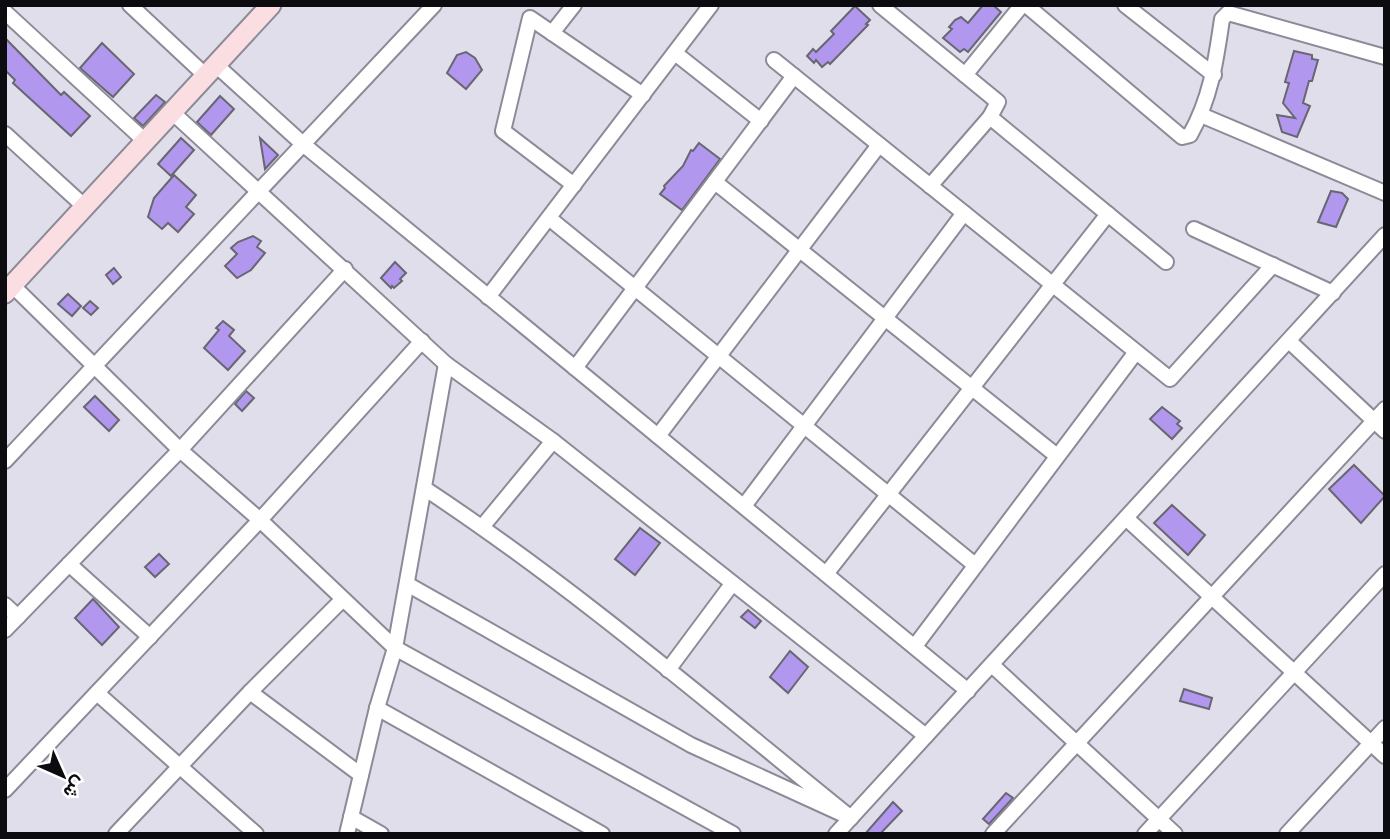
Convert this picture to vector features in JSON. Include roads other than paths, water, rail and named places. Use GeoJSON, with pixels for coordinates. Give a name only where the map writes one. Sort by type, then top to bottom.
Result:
{"type":"FeatureCollection","features":[{"type":"Feature","properties":{"kind":"street"},"geometry":{"type":"LineString","coordinates":[[130,5],[968,691]]}},
{"type":"Feature","properties":{"kind":"street"},"geometry":{"type":"LineString","coordinates":[[271,5],[9,289],[395,648],[733,834]]}},
{"type":"Feature","properties":{"kind":"street"},"geometry":{"type":"LineString","coordinates":[[5,461],[434,5]]}},
{"type":"Feature","properties":{"kind":"street"},"geometry":{"type":"LineString","coordinates":[[552,33],[574,5]]}},
{"type":"Feature","properties":{"kind":"street"},"geometry":{"type":"LineString","coordinates":[[488,297],[711,5]]}},
{"type":"Feature","properties":{"kind":"street"},"geometry":{"type":"LineString","coordinates":[[880,5],[998,102],[990,117],[930,186]]}},
{"type":"Feature","properties":{"kind":"street"},"geometry":{"type":"LineString","coordinates":[[965,75],[1024,5],[1182,137],[1190,135],[1201,115],[1214,75],[1222,19],[1228,13],[1385,57]]}},
{"type":"Feature","properties":{"kind":"street"},"geometry":{"type":"LineString","coordinates":[[1125,5],[1214,75]]}},
{"type":"Feature","properties":{"kind":"street"},"geometry":{"type":"LineString","coordinates":[[5,12],[145,141]]}},
{"type":"Feature","properties":{"kind":"street"},"geometry":{"type":"LineString","coordinates":[[530,12],[552,33],[643,95]]}},
{"type":"Feature","properties":{"kind":"street"},"geometry":{"type":"LineString","coordinates":[[530,12],[503,131],[574,185]]}},
{"type":"Feature","properties":{"kind":"street"},"geometry":{"type":"LineString","coordinates":[[675,53],[761,121]]}},
{"type":"Feature","properties":{"kind":"street"},"geometry":{"type":"LineString","coordinates":[[774,60],[1170,379],[1273,265]]}},
{"type":"Feature","properties":{"kind":"street"},"geometry":{"type":"LineString","coordinates":[[575,368],[794,76]]}},
{"type":"Feature","properties":{"kind":"street"},"geometry":{"type":"LineString","coordinates":[[172,112],[446,364],[553,441],[926,736]]}},
{"type":"Feature","properties":{"kind":"street"},"geometry":{"type":"LineString","coordinates":[[1201,115],[1385,193]]}},
{"type":"Feature","properties":{"kind":"street"},"geometry":{"type":"LineString","coordinates":[[990,117],[1166,262]]}},
{"type":"Feature","properties":{"kind":"street"},"geometry":{"type":"LineString","coordinates":[[5,134],[85,207]]}},
{"type":"Feature","properties":{"kind":"street"},"geometry":{"type":"LineString","coordinates":[[658,436],[880,145]]}},
{"type":"Feature","properties":{"kind":"street"},"geometry":{"type":"LineString","coordinates":[[715,182],[1057,456]]}},
{"type":"Feature","properties":{"kind":"street"},"geometry":{"type":"LineString","coordinates":[[744,506],[964,214]]}},
{"type":"Feature","properties":{"kind":"street"},"geometry":{"type":"LineString","coordinates":[[826,574],[1108,214]]}},
{"type":"Feature","properties":{"kind":"street"},"geometry":{"type":"LineString","coordinates":[[549,218],[975,565]]}},
{"type":"Feature","properties":{"kind":"street"},"geometry":{"type":"LineString","coordinates":[[1194,229],[1333,293]]}},
{"type":"Feature","properties":{"kind":"street"},"geometry":{"type":"LineString","coordinates":[[836,834],[1385,236]]}},
{"type":"Feature","properties":{"kind":"street"},"geometry":{"type":"LineString","coordinates":[[5,630],[180,450],[345,270]]}},
{"type":"Feature","properties":{"kind":"street"},"geometry":{"type":"LineString","coordinates":[[5,790],[260,520],[422,341]]}},
{"type":"Feature","properties":{"kind":"street"},"geometry":{"type":"LineString","coordinates":[[1289,341],[1379,426]]}},
{"type":"Feature","properties":{"kind":"street"},"geometry":{"type":"LineString","coordinates":[[915,646],[1136,352]]}},
{"type":"Feature","properties":{"kind":"street"},"geometry":{"type":"LineString","coordinates":[[347,834],[377,708],[395,648],[446,364]]}},
{"type":"Feature","properties":{"kind":"street"},"geometry":{"type":"LineString","coordinates":[[993,834],[1212,596],[1379,426],[1385,409]]}},
{"type":"Feature","properties":{"kind":"street"},"geometry":{"type":"LineString","coordinates":[[482,527],[553,441]]}},
{"type":"Feature","properties":{"kind":"street"},"geometry":{"type":"LineString","coordinates":[[424,488],[482,527],[668,670],[851,818]]}},
{"type":"Feature","properties":{"kind":"street"},"geometry":{"type":"LineString","coordinates":[[1126,518],[1385,756]]}},
{"type":"Feature","properties":{"kind":"street"},"geometry":{"type":"LineString","coordinates":[[69,564],[150,637]]}},
{"type":"Feature","properties":{"kind":"street"},"geometry":{"type":"LineString","coordinates":[[1145,834],[1385,574]]}},
{"type":"Feature","properties":{"kind":"street"},"geometry":{"type":"LineString","coordinates":[[407,584],[691,745],[851,818]]}},
{"type":"Feature","properties":{"kind":"street"},"geometry":{"type":"LineString","coordinates":[[668,670],[732,584]]}},
{"type":"Feature","properties":{"kind":"street"},"geometry":{"type":"LineString","coordinates":[[120,832],[178,767],[342,600]]}},
{"type":"Feature","properties":{"kind":"street"},"geometry":{"type":"LineString","coordinates":[[5,605],[18,617]]}},
{"type":"Feature","properties":{"kind":"street"},"geometry":{"type":"LineString","coordinates":[[992,665],[1175,834]]}},
{"type":"Feature","properties":{"kind":"street"},"geometry":{"type":"LineString","coordinates":[[97,692],[256,834]]}},
{"type":"Feature","properties":{"kind":"street"},"geometry":{"type":"LineString","coordinates":[[250,692],[361,775]]}},
{"type":"Feature","properties":{"kind":"street"},"geometry":{"type":"LineString","coordinates":[[377,708],[602,834]]}},
{"type":"Feature","properties":{"kind":"street"},"geometry":{"type":"LineString","coordinates":[[1287,834],[1385,728]]}},
{"type":"Feature","properties":{"kind":"street"},"geometry":{"type":"LineString","coordinates":[[351,817],[382,834]]}}]}
